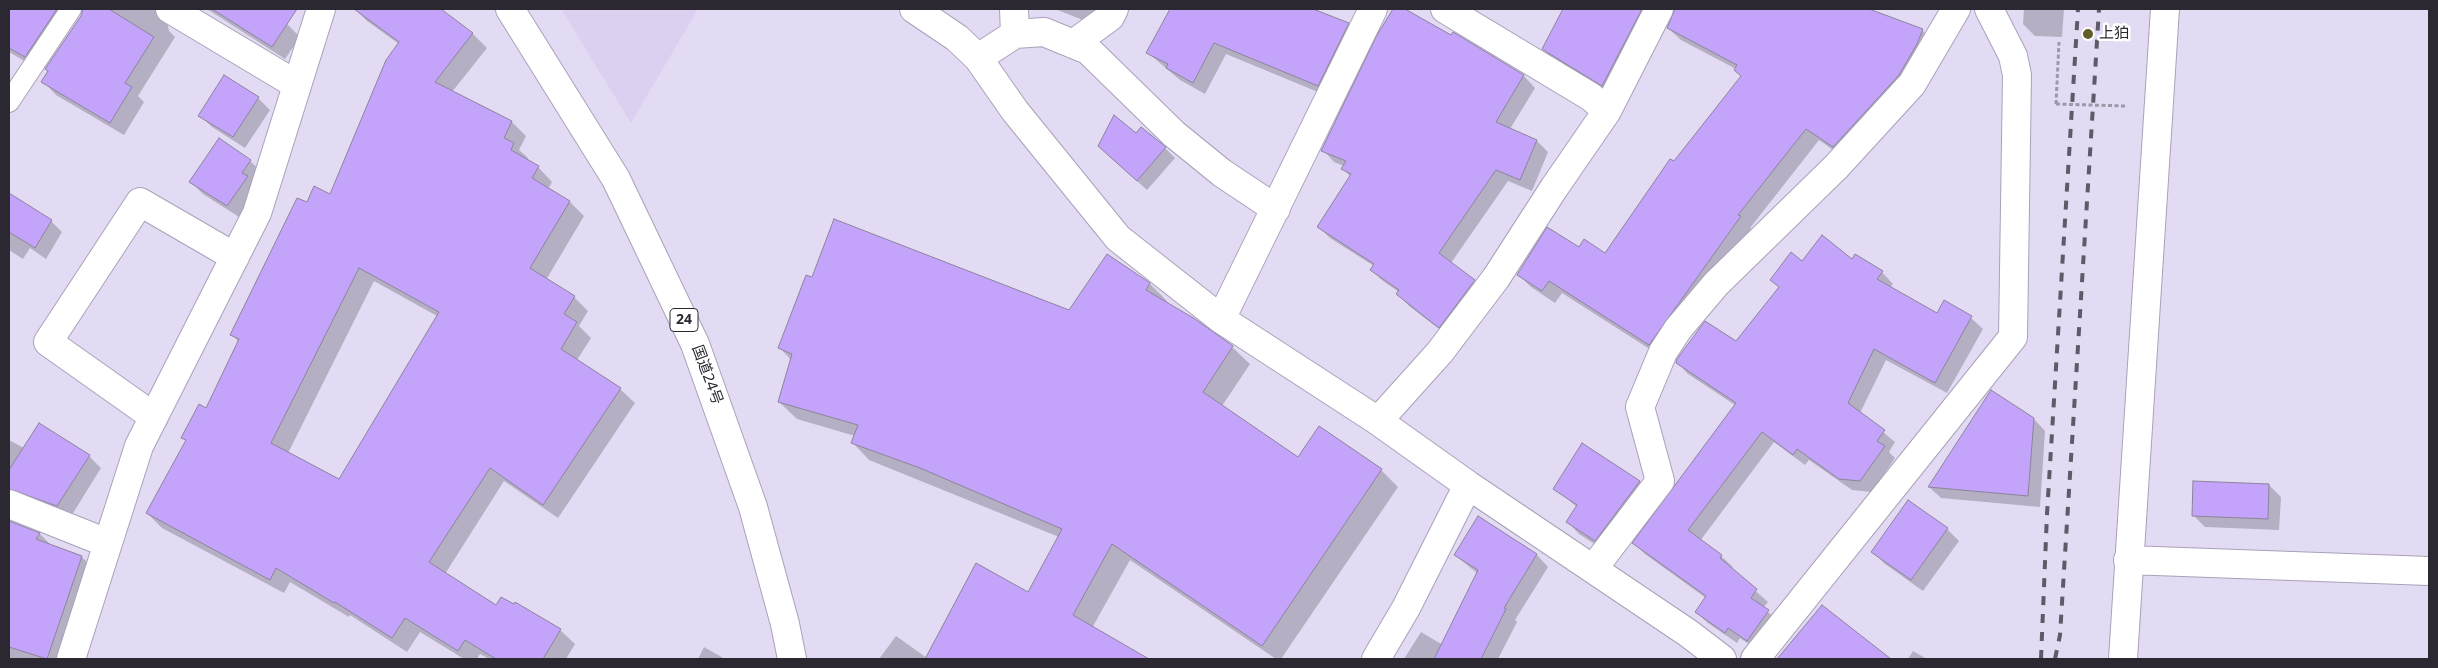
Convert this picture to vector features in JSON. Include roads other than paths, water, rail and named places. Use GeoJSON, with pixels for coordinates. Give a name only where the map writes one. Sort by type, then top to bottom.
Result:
{"type":"FeatureCollection","features":[{"type":"Feature","properties":{"kind":"main road"},"geometry":{"type":"LineString","coordinates":[[170,9],[296,85]]}},
{"type":"Feature","properties":{"kind":"main road"},"geometry":{"type":"LineString","coordinates":[[71,659],[139,446],[257,213],[296,85],[322,9]]}},
{"type":"Feature","properties":{"kind":"main road","name":"国道24号"},"geometry":{"type":"LineString","coordinates":[[510,9],[616,180],[695,344],[753,507],[785,624],[792,659]]}},
{"type":"Feature","properties":{"kind":"main road"},"geometry":{"type":"LineString","coordinates":[[914,9],[957,38],[978,58],[1015,111],[1118,238],[1221,319],[1378,421],[1468,485],[1688,632],[1722,659]]}},
{"type":"Feature","properties":{"kind":"main road"},"geometry":{"type":"LineString","coordinates":[[1073,44],[1110,17],[1114,9]]}},
{"type":"Feature","properties":{"kind":"main road"},"geometry":{"type":"LineString","coordinates":[[1221,319],[1373,9]]}},
{"type":"Feature","properties":{"kind":"main road"},"geometry":{"type":"LineString","coordinates":[[1445,9],[1591,97],[1608,111]]}},
{"type":"Feature","properties":{"kind":"main road"},"geometry":{"type":"LineString","coordinates":[[1378,421],[1440,352],[1496,278],[1554,188],[1608,111],[1659,9]]}},
{"type":"Feature","properties":{"kind":"main road"},"geometry":{"type":"LineString","coordinates":[[1593,569],[1660,481],[1640,407],[1663,352],[1678,329],[1716,284],[1836,167],[1912,84],[1956,9]]}},
{"type":"Feature","properties":{"kind":"main road"},"geometry":{"type":"LineString","coordinates":[[2123,659],[2165,9]]}},
{"type":"Feature","properties":{"kind":"main road"},"geometry":{"type":"LineString","coordinates":[[1755,659],[2013,337],[2017,75],[2013,56],[1986,10]]}},
{"type":"Feature","properties":{"kind":"main road"},"geometry":{"type":"LineString","coordinates":[[978,58],[1014,22],[1088,50],[1174,134],[1222,173],[1276,209]]}},
{"type":"Feature","properties":{"kind":"main road"},"geometry":{"type":"LineString","coordinates":[[154,417],[48,342],[140,202],[234,257]]}},
{"type":"Feature","properties":{"kind":"main road"},"geometry":{"type":"LineString","coordinates":[[1376,659],[1406,608],[1468,485]]}},
{"type":"Feature","properties":{"kind":"main road"},"geometry":{"type":"LineString","coordinates":[[9,504],[107,543]]}},
{"type":"Feature","properties":{"kind":"main road"},"geometry":{"type":"LineString","coordinates":[[2128,560],[2429,571]]}},
{"type":"Feature","properties":{"kind":"lane"},"geometry":{"type":"LineString","coordinates":[[9,102],[71,9]]}},
{"type":"Feature","properties":{"kind":"railway"},"geometry":{"type":"LineString","coordinates":[[2041,659],[2047,514],[2078,9]]}},
{"type":"Feature","properties":{"kind":"railway"},"geometry":{"type":"LineString","coordinates":[[2055,659],[2060,635],[2099,9]]}},
{"type":"Feature","properties":{"kind":"place","name":"上狛"},"geometry":{"type":"Point","coordinates":[2088,34]}}]}
